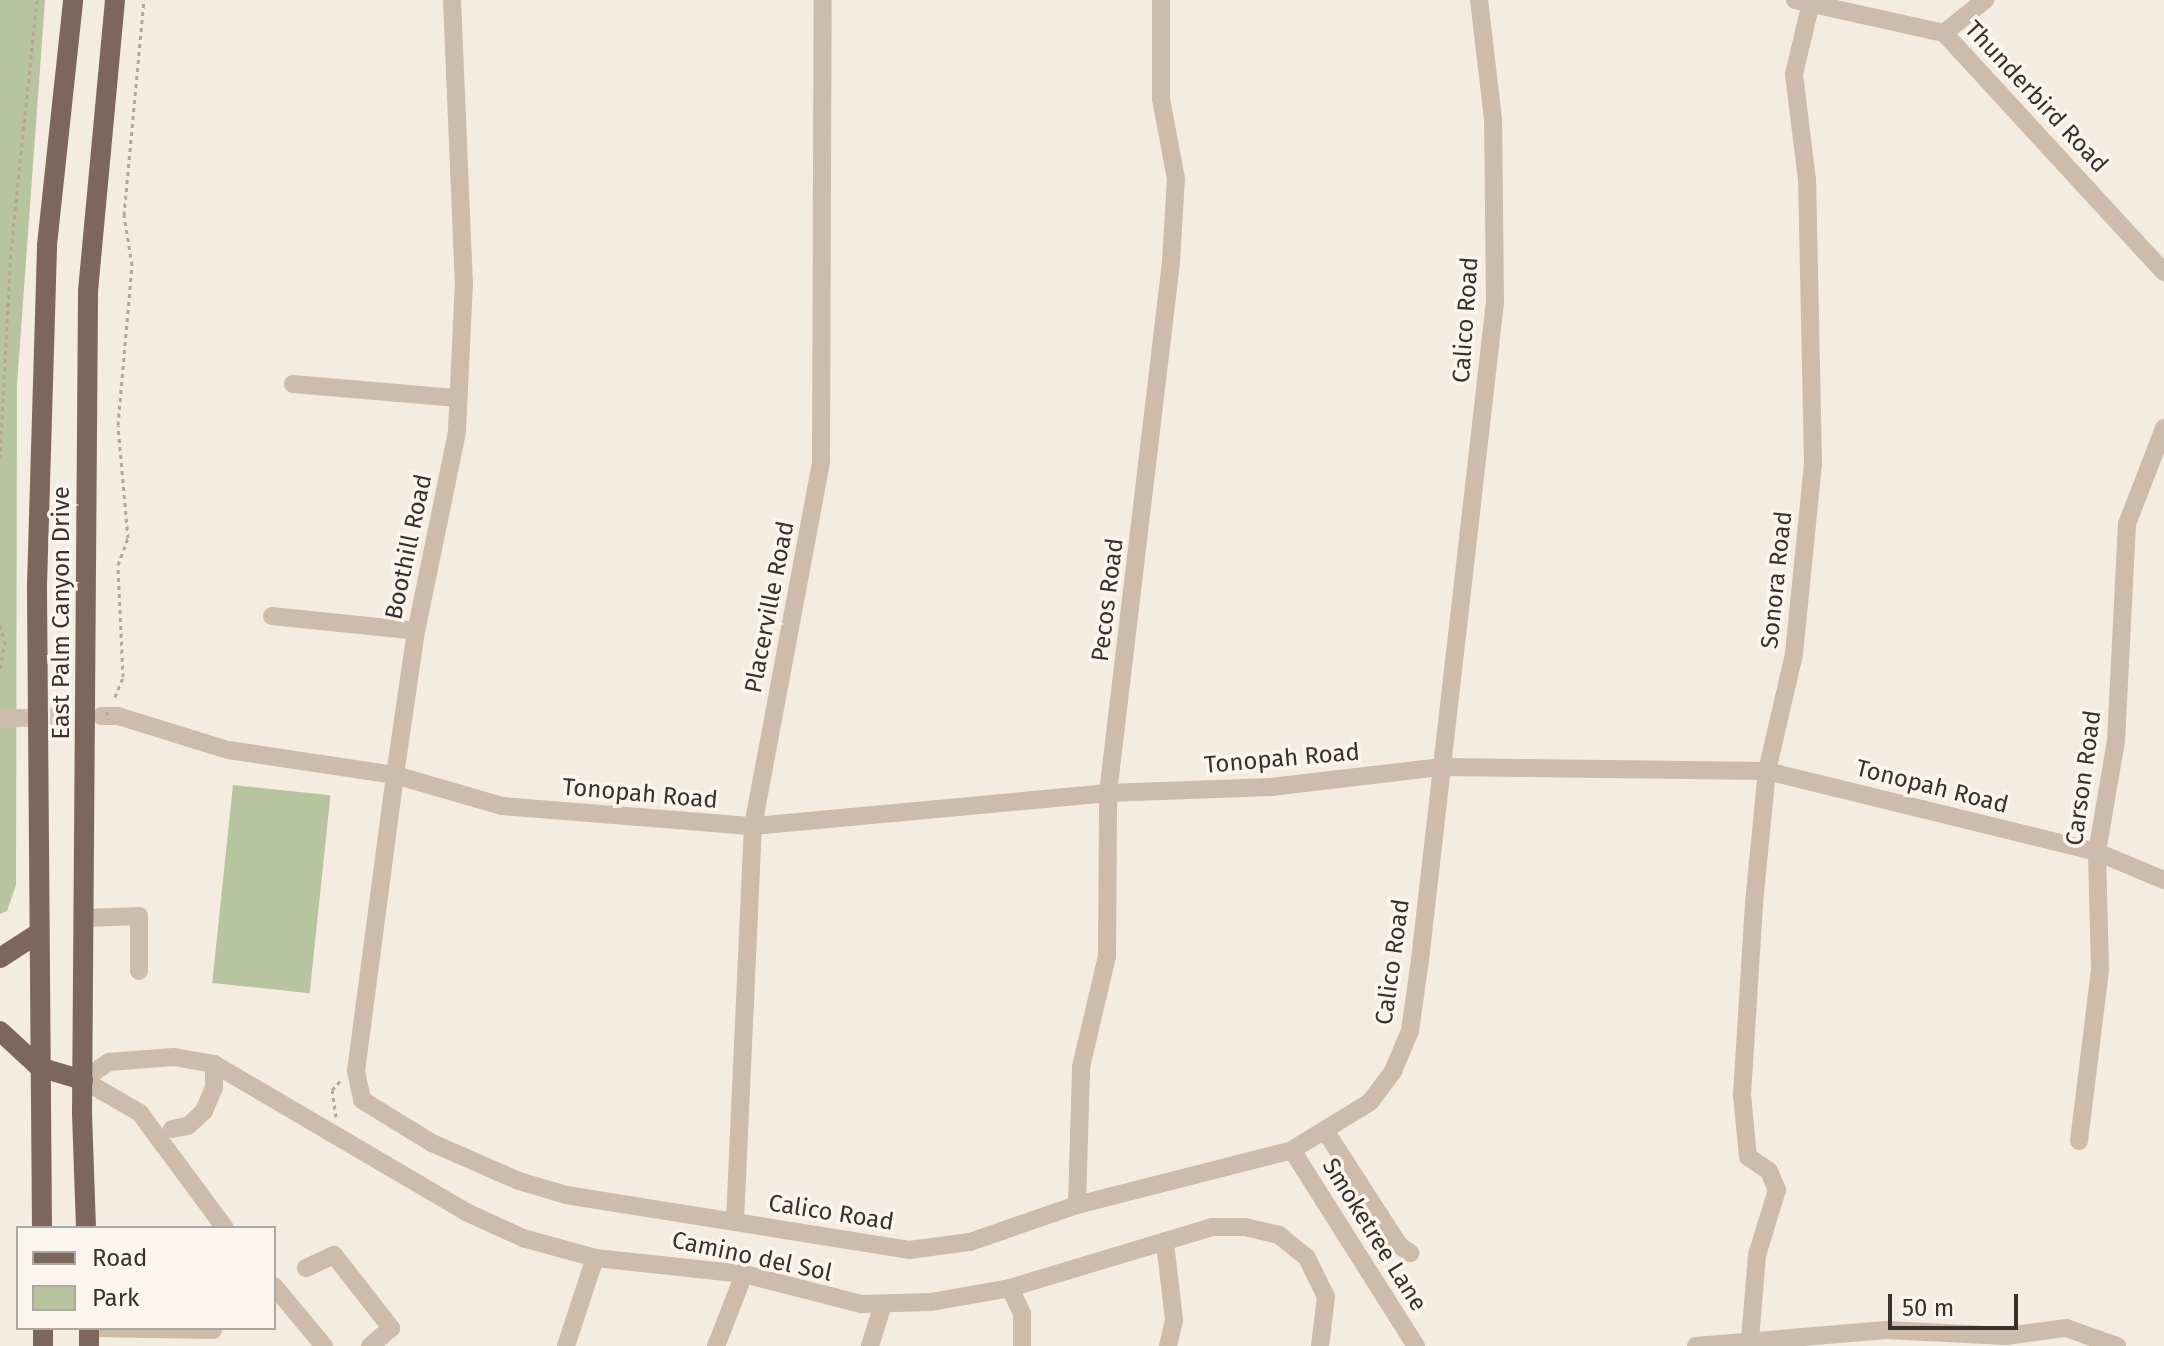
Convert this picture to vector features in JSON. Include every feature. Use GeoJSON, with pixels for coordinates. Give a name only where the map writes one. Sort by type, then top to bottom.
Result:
{"type":"FeatureCollection","features":[{"type":"Feature","properties":{"kind":"main road","name":"East Palm Canyon Drive"},"geometry":{"type":"LineString","coordinates":[[42,1226],[37,934],[37,585],[47,245],[73,0]]}},
{"type":"Feature","properties":{"kind":"main road","name":"East Palm Canyon Drive"},"geometry":{"type":"LineString","coordinates":[[86,1226],[83,1080],[88,291],[115,0]]}},
{"type":"Feature","properties":{"kind":"main road"},"geometry":{"type":"LineString","coordinates":[[0,958],[37,934]]}},
{"type":"Feature","properties":{"kind":"main road"},"geometry":{"type":"LineString","coordinates":[[0,1031],[39,1067],[83,1080]]}},
{"type":"Feature","properties":{"kind":"street","name":"Boothill Road"},"geometry":{"type":"LineString","coordinates":[[362,1100],[356,1075],[395,775],[416,631],[457,432],[464,282],[452,0]]}},
{"type":"Feature","properties":{"kind":"street","name":"Placerville Road"},"geometry":{"type":"LineString","coordinates":[[735,1221],[753,826],[821,461],[823,0]]}},
{"type":"Feature","properties":{"kind":"street","name":"Pecos Road"},"geometry":{"type":"LineString","coordinates":[[1077,1205],[1081,1067],[1107,956],[1108,793],[1171,262],[1176,179],[1161,99],[1161,0]]}},
{"type":"Feature","properties":{"kind":"street","name":"Calico Road"},"geometry":{"type":"LineString","coordinates":[[362,1100],[432,1143],[519,1181],[566,1195],[735,1221],[860,1246],[909,1250],[970,1242],[1077,1205],[1292,1150],[1326,1132],[1370,1102],[1393,1071],[1410,1031],[1495,302],[1494,133],[1479,0]]}},
{"type":"Feature","properties":{"kind":"street"},"geometry":{"type":"LineString","coordinates":[[1944,33],[1985,0]]}},
{"type":"Feature","properties":{"kind":"street","name":"Thunderbird Road"},"geometry":{"type":"LineString","coordinates":[[1802,3],[1944,33],[2164,272]]}},
{"type":"Feature","properties":{"kind":"street","name":"Sonora Road"},"geometry":{"type":"LineString","coordinates":[[1750,1339],[1757,1255],[1777,1190],[1769,1171],[1748,1157],[1742,1095],[1767,771],[1794,654],[1813,463],[1807,180],[1794,74],[1802,3]]}},
{"type":"Feature","properties":{"kind":"street"},"geometry":{"type":"LineString","coordinates":[[293,384],[457,398]]}},
{"type":"Feature","properties":{"kind":"street","name":"Carson Road"},"geometry":{"type":"LineString","coordinates":[[2079,1141],[2100,969],[2097,852],[2116,741],[2127,524],[2164,428]]}},
{"type":"Feature","properties":{"kind":"street"},"geometry":{"type":"LineString","coordinates":[[272,616],[416,631]]}},
{"type":"Feature","properties":{"kind":"street","name":"Tonopah Road"},"geometry":{"type":"LineString","coordinates":[[105,716],[118,716],[228,750],[395,775],[502,806],[753,826],[1108,793],[1271,787],[1440,767],[1767,771],[2097,852],[2164,880]]}},
{"type":"Feature","properties":{"kind":"street"},"geometry":{"type":"LineString","coordinates":[[0,719],[20,718]]}},
{"type":"Feature","properties":{"kind":"street"},"geometry":{"type":"LineString","coordinates":[[86,918],[139,916],[139,971]]}},
{"type":"Feature","properties":{"kind":"street","name":"Camino del Sol"},"geometry":{"type":"LineString","coordinates":[[83,1080],[109,1062],[174,1057],[214,1064],[236,1073],[466,1212],[523,1238],[595,1258],[744,1274],[861,1304],[931,1302],[1010,1288],[1212,1227],[1245,1227],[1279,1235],[1307,1258],[1326,1297],[1320,1346]]}},
{"type":"Feature","properties":{"kind":"street"},"geometry":{"type":"LineString","coordinates":[[170,1138],[204,1111],[214,1088],[214,1064]]}},
{"type":"Feature","properties":{"kind":"street"},"geometry":{"type":"LineString","coordinates":[[83,1080],[140,1113],[170,1138],[176,1165],[223,1226]]}},
{"type":"Feature","properties":{"kind":"street"},"geometry":{"type":"LineString","coordinates":[[1326,1132],[1399,1245],[1410,1253]]}},
{"type":"Feature","properties":{"kind":"street","name":"Smoketree Lane"},"geometry":{"type":"LineString","coordinates":[[1292,1150],[1416,1346]]}},
{"type":"Feature","properties":{"kind":"street"},"geometry":{"type":"LineString","coordinates":[[1165,1243],[1174,1320],[1168,1346]]}},
{"type":"Feature","properties":{"kind":"street"},"geometry":{"type":"LineString","coordinates":[[306,1268],[334,1255],[391,1328],[370,1346]]}},
{"type":"Feature","properties":{"kind":"street"},"geometry":{"type":"LineString","coordinates":[[566,1346],[595,1258]]}},
{"type":"Feature","properties":{"kind":"street"},"geometry":{"type":"LineString","coordinates":[[716,1346],[744,1274]]}},
{"type":"Feature","properties":{"kind":"street"},"geometry":{"type":"LineString","coordinates":[[276,1288],[324,1346]]}},
{"type":"Feature","properties":{"kind":"street"},"geometry":{"type":"LineString","coordinates":[[1010,1288],[1022,1314],[1022,1346]]}},
{"type":"Feature","properties":{"kind":"street"},"geometry":{"type":"LineString","coordinates":[[870,1346],[883,1304]]}},
{"type":"Feature","properties":{"kind":"street"},"geometry":{"type":"LineString","coordinates":[[1696,1346],[1750,1339],[1886,1330],[2006,1336],[2066,1328],[2117,1346]]}},
{"type":"Feature","properties":{"kind":"path"},"geometry":{"type":"LineString","coordinates":[[0,458],[11,250],[37,0]]}},
{"type":"Feature","properties":{"kind":"path"},"geometry":{"type":"LineString","coordinates":[[105,716],[123,677],[116,599],[118,565],[128,538],[118,425],[132,265],[124,215],[144,0]]}},
{"type":"Feature","properties":{"kind":"path"},"geometry":{"type":"LineString","coordinates":[[0,625],[5,641],[0,669]]}},
{"type":"Feature","properties":{"kind":"path"},"geometry":{"type":"LineString","coordinates":[[329,1132],[337,1115],[332,1090],[356,1075]]}},
{"type":"Feature","properties":{"kind":"green space"},"geometry":{"type":"Polygon","coordinates":[[[0,0],[45,0],[17,385],[16,885],[7,911],[0,914],[0,0]]]}},
{"type":"Feature","properties":{"kind":"green space"},"geometry":{"type":"Polygon","coordinates":[[[233,785],[330,795],[310,993],[212,983],[233,785]]]}},
{"type":"Feature","properties":{"kind":"tunnel"},"geometry":{"type":"LineString","coordinates":[[23,718],[97,716]]}}]}
